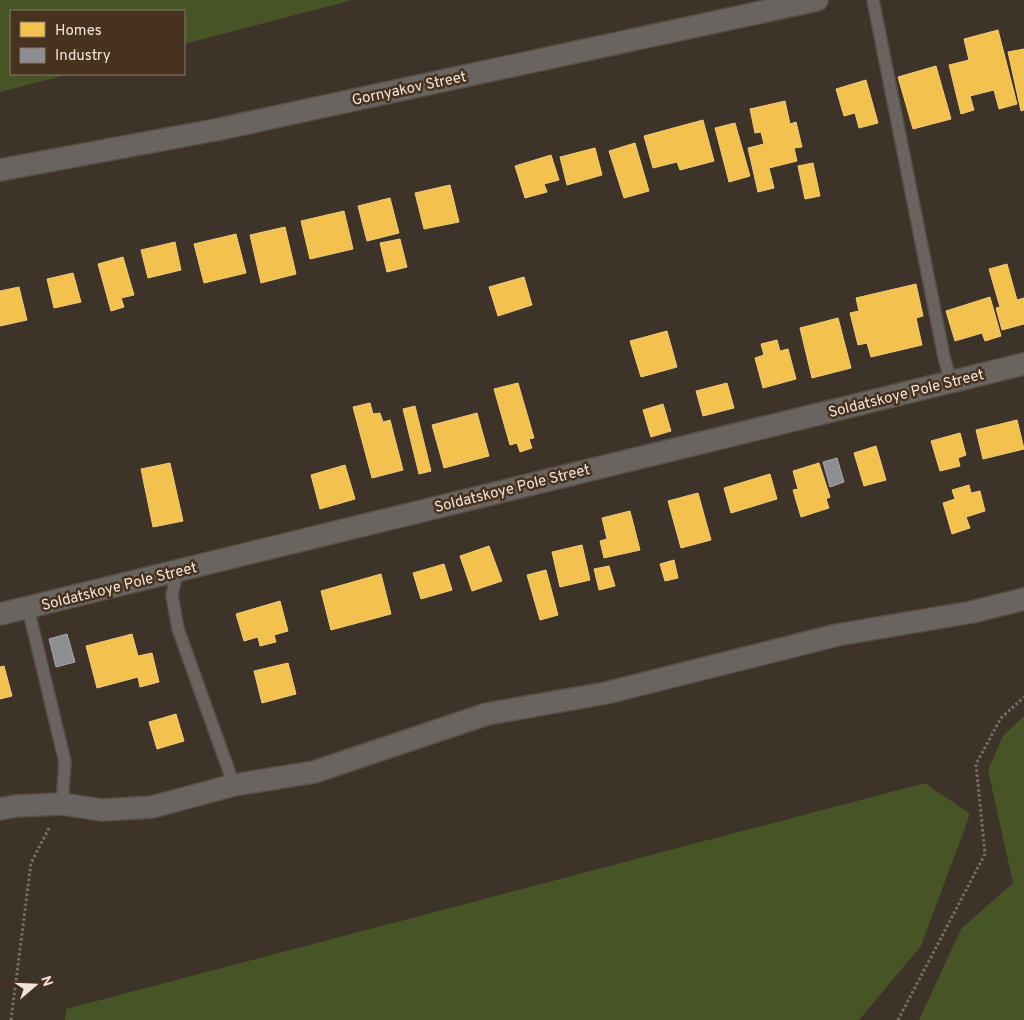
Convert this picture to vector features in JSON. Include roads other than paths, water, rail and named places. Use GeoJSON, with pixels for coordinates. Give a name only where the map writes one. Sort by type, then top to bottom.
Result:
{"type":"FeatureCollection","features":[{"type":"Feature","properties":{"kind":"street","name":"Gornyakov Street"},"geometry":{"type":"LineString","coordinates":[[0,170],[215,130],[817,0]]}},
{"type":"Feature","properties":{"kind":"street","name":"Soldatskoye Pole Street"},"geometry":{"type":"LineString","coordinates":[[0,614],[1024,364]]}},
{"type":"Feature","properties":{"kind":"street"},"geometry":{"type":"LineString","coordinates":[[0,809],[16,806],[62,804],[102,810],[152,807],[234,785],[314,772],[487,714],[606,694],[837,635],[972,612],[1024,599]]}},
{"type":"Feature","properties":{"kind":"lane"},"geometry":{"type":"LineString","coordinates":[[873,0],[942,348],[952,383]]}},
{"type":"Feature","properties":{"kind":"lane"},"geometry":{"type":"LineString","coordinates":[[177,572],[172,595],[178,629],[234,785]]}},
{"type":"Feature","properties":{"kind":"lane"},"geometry":{"type":"LineString","coordinates":[[28,608],[65,762],[62,804]]}}]}
